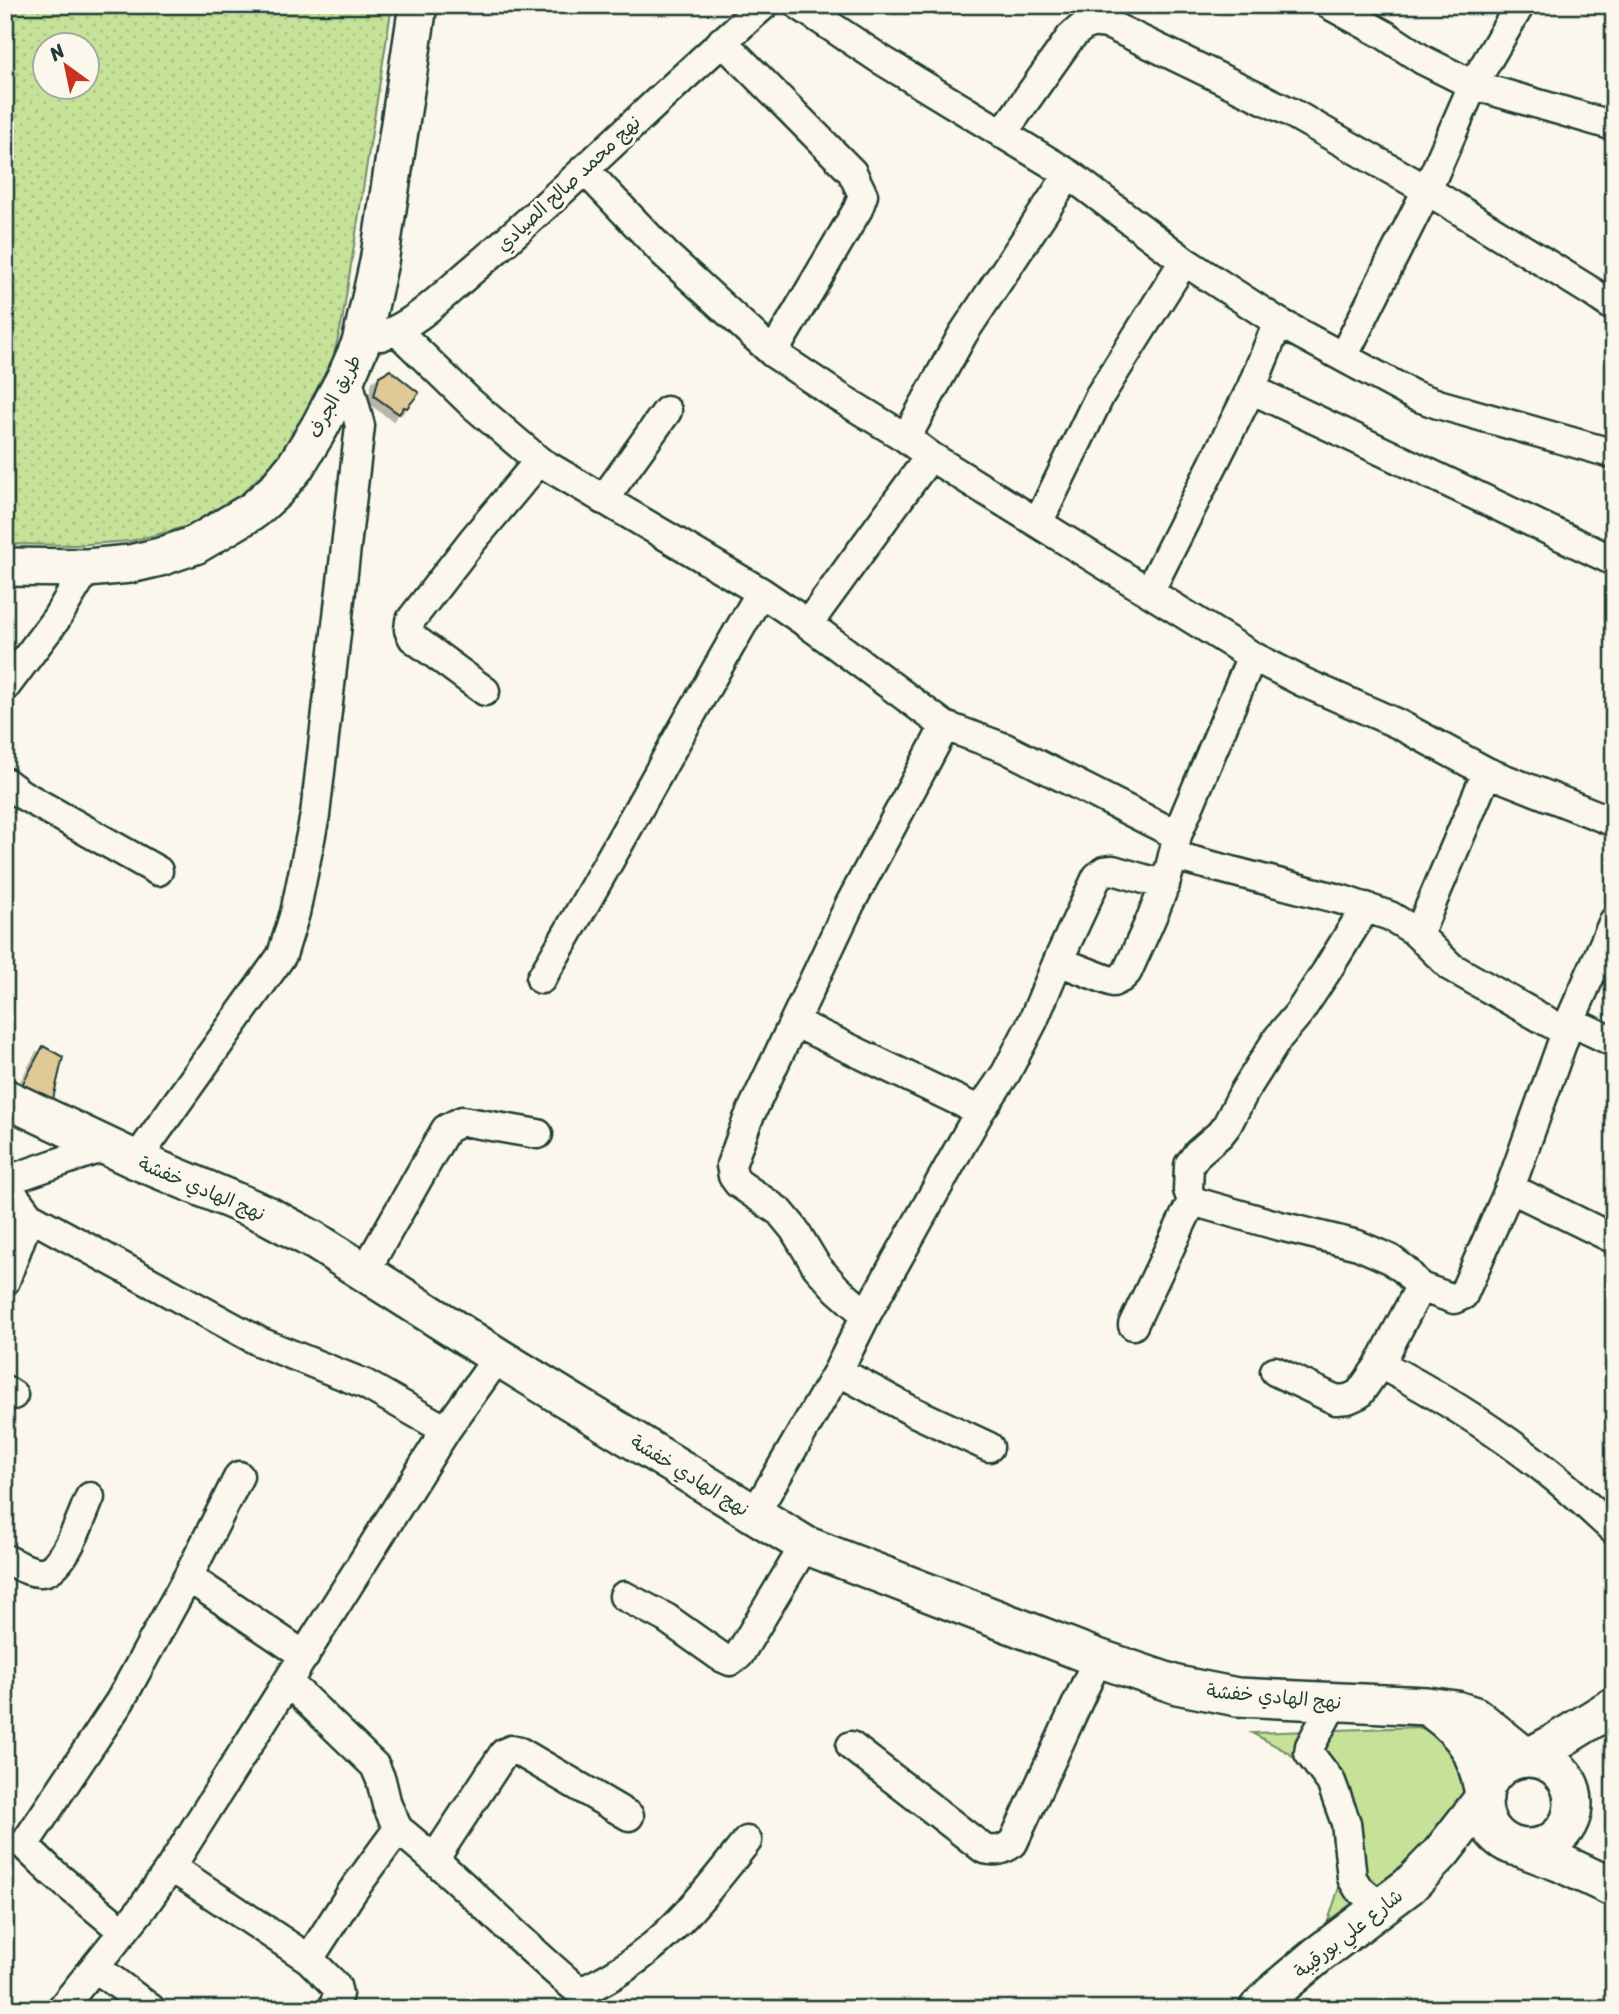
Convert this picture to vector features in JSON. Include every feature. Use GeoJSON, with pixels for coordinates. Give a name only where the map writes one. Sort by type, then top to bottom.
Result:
{"type":"FeatureCollection","features":[{"type":"Feature","properties":{"kind":"main road","name":"طريق الجرف"},"geometry":{"type":"LineString","coordinates":[[5,566],[87,568],[160,558],[194,545],[254,510],[295,467],[319,428],[354,359],[379,262],[418,5]]}},
{"type":"Feature","properties":{"kind":"main road","name":"نهج الهادي خفشة"},"geometry":{"type":"LineString","coordinates":[[5,1098],[121,1153],[265,1213],[317,1242],[498,1357],[805,1545],[1098,1658],[1177,1685],[1237,1696],[1427,1706],[1456,1710],[1475,1716],[1527,1758]]}},
{"type":"Feature","properties":{"kind":"main road"},"geometry":{"type":"LineString","coordinates":[[1427,1706],[1446,1720],[1468,1744],[1479,1765],[1484,1796],[1483,1809],[1488,1824],[1497,1836],[1614,1887]]}},
{"type":"Feature","properties":{"kind":"main road"},"geometry":{"type":"LineString","coordinates":[[1484,1796],[1490,1779],[1500,1768],[1551,1745],[1614,1706]]}},
{"type":"Feature","properties":{"kind":"main road"},"geometry":{"type":"LineString","coordinates":[[1515,1846],[1541,1846],[1555,1839],[1565,1829],[1571,1816],[1576,1773],[1582,1754],[1614,1713]]}},
{"type":"Feature","properties":{"kind":"main road"},"geometry":{"type":"LineString","coordinates":[[1527,1758],[1554,1766],[1564,1776],[1572,1798],[1583,1848],[1614,1887]]}},
{"type":"Feature","properties":{"kind":"main road","name":"شارع علي بورقيبة"},"geometry":{"type":"LineString","coordinates":[[1258,2009],[1277,1989],[1395,1896],[1441,1853],[1484,1796]]}},
{"type":"Feature","properties":{"kind":"main road","name":"شارع علي بورقيبة"},"geometry":{"type":"LineString","coordinates":[[1395,1896],[1461,1857],[1490,1848],[1515,1846]]}},
{"type":"Feature","properties":{"kind":"street","name":"نهج محمد صالح الصيادي"},"geometry":{"type":"LineString","coordinates":[[354,359],[421,313],[510,238],[764,5]]}},
{"type":"Feature","properties":{"kind":"street"},"geometry":{"type":"LineString","coordinates":[[799,5],[836,31],[1069,174],[1184,261],[1278,322],[1413,395],[1614,454]]}},
{"type":"Feature","properties":{"kind":"street"},"geometry":{"type":"LineString","coordinates":[[1330,5],[1385,35],[1423,60],[1473,85],[1614,127]]}},
{"type":"Feature","properties":{"kind":"street"},"geometry":{"type":"LineString","coordinates":[[1343,357],[1427,190],[1473,85],[1520,5]]}},
{"type":"Feature","properties":{"kind":"street"},"geometry":{"type":"LineString","coordinates":[[1002,134],[1080,27],[1088,22],[1110,25],[1290,111],[1427,190],[1614,307]]}},
{"type":"Feature","properties":{"kind":"street"},"geometry":{"type":"LineString","coordinates":[[722,41],[852,172],[863,195],[858,209],[773,353]]}},
{"type":"Feature","properties":{"kind":"street"},"geometry":{"type":"LineString","coordinates":[[584,169],[665,254],[773,353],[930,456],[1252,656],[1398,724],[1487,772],[1614,822]]}},
{"type":"Feature","properties":{"kind":"street"},"geometry":{"type":"LineString","coordinates":[[906,438],[963,334],[1069,174]]}},
{"type":"Feature","properties":{"kind":"street"},"geometry":{"type":"LineString","coordinates":[[1038,523],[1100,395],[1184,261]]}},
{"type":"Feature","properties":{"kind":"street"},"geometry":{"type":"LineString","coordinates":[[1149,592],[1251,389],[1278,322]]}},
{"type":"Feature","properties":{"kind":"street"},"geometry":{"type":"LineString","coordinates":[[397,331],[470,402],[539,461],[761,592],[945,726],[1005,748],[1175,846],[1366,907],[1403,923],[1451,967],[1568,1027],[1614,1042]]}},
{"type":"Feature","properties":{"kind":"street"},"geometry":{"type":"LineString","coordinates":[[354,359],[360,426],[315,815],[295,913],[282,955],[121,1153],[5,1182],[29,1216],[260,1342],[365,1384],[446,1430]]}},
{"type":"Feature","properties":{"kind":"street"},"geometry":{"type":"LineString","coordinates":[[1251,389],[1614,561]]}},
{"type":"Feature","properties":{"kind":"street"},"geometry":{"type":"LineString","coordinates":[[603,500],[667,411]]}},
{"type":"Feature","properties":{"kind":"street"},"geometry":{"type":"LineString","coordinates":[[808,624],[930,456]]}},
{"type":"Feature","properties":{"kind":"street"},"geometry":{"type":"LineString","coordinates":[[485,691],[413,638],[408,630],[410,621],[539,461]]}},
{"type":"Feature","properties":{"kind":"street"},"geometry":{"type":"LineString","coordinates":[[5,687],[56,619],[87,568]]}},
{"type":"Feature","properties":{"kind":"street"},"geometry":{"type":"LineString","coordinates":[[541,979],[600,880],[761,592]]}},
{"type":"Feature","properties":{"kind":"street"},"geometry":{"type":"LineString","coordinates":[[1058,961],[1113,982],[1127,972],[1165,885],[1175,846],[1252,656]]}},
{"type":"Feature","properties":{"kind":"street"},"geometry":{"type":"LineString","coordinates":[[866,1314],[817,1267],[794,1228],[780,1212],[738,1183],[731,1165],[748,1119],[850,904],[945,726]]}},
{"type":"Feature","properties":{"kind":"street"},"geometry":{"type":"LineString","coordinates":[[1418,935],[1487,772]]}},
{"type":"Feature","properties":{"kind":"street"},"geometry":{"type":"LineString","coordinates":[[5,782],[33,801],[158,871]]}},
{"type":"Feature","properties":{"kind":"street"},"geometry":{"type":"LineString","coordinates":[[754,1515],[838,1371],[866,1314],[980,1111],[1006,1073],[1033,1021],[1097,877],[1104,871],[1113,870],[1165,885]]}},
{"type":"Feature","properties":{"kind":"street"},"geometry":{"type":"LineString","coordinates":[[1133,1325],[1192,1201],[1187,1178],[1189,1165],[1227,1125],[1278,1038],[1299,1013],[1366,907]]}},
{"type":"Feature","properties":{"kind":"street"},"geometry":{"type":"LineString","coordinates":[[1192,1201],[1358,1245],[1390,1258],[1420,1287],[1454,1299],[1463,1296],[1510,1188],[1568,1027],[1614,921]]}},
{"type":"Feature","properties":{"kind":"street"},"geometry":{"type":"LineString","coordinates":[[794,1021],[980,1111]]}},
{"type":"Feature","properties":{"kind":"street"},"geometry":{"type":"LineString","coordinates":[[364,1273],[446,1129],[462,1121],[538,1134]]}},
{"type":"Feature","properties":{"kind":"street"},"geometry":{"type":"LineString","coordinates":[[1510,1188],[1614,1239]]}},
{"type":"Feature","properties":{"kind":"street"},"geometry":{"type":"LineString","coordinates":[[5,1281],[29,1216]]}},
{"type":"Feature","properties":{"kind":"street"},"geometry":{"type":"LineString","coordinates":[[1275,1371],[1336,1400],[1359,1394],[1380,1364],[1420,1287]]}},
{"type":"Feature","properties":{"kind":"street"},"geometry":{"type":"LineString","coordinates":[[61,2009],[143,1908],[171,1867],[446,1430],[498,1357]]}},
{"type":"Feature","properties":{"kind":"street"},"geometry":{"type":"LineString","coordinates":[[1380,1364],[1434,1393],[1494,1432],[1553,1476],[1614,1530]]}},
{"type":"Feature","properties":{"kind":"street"},"geometry":{"type":"LineString","coordinates":[[838,1371],[989,1447]]}},
{"type":"Feature","properties":{"kind":"street"},"geometry":{"type":"LineString","coordinates":[[123,1931],[52,1872],[15,1846],[120,1701],[188,1577],[239,1476]]}},
{"type":"Feature","properties":{"kind":"street"},"geometry":{"type":"LineString","coordinates":[[5,1559],[42,1573],[53,1567],[63,1557],[90,1497]]}},
{"type":"Feature","properties":{"kind":"street"},"geometry":{"type":"LineString","coordinates":[[624,1597],[666,1618],[730,1661],[739,1655],[805,1545]]}},
{"type":"Feature","properties":{"kind":"street"},"geometry":{"type":"LineString","coordinates":[[188,1577],[305,1656]]}},
{"type":"Feature","properties":{"kind":"street"},"geometry":{"type":"LineString","coordinates":[[851,1745],[984,1849],[994,1852],[1004,1849],[1013,1843],[1098,1658]]}},
{"type":"Feature","properties":{"kind":"street"},"geometry":{"type":"LineString","coordinates":[[289,1683],[375,1766],[387,1805],[398,1829],[435,1858],[547,1964],[575,2000],[627,1968],[653,1948],[701,1898],[747,1841]]}},
{"type":"Feature","properties":{"kind":"street"},"geometry":{"type":"LineString","coordinates":[[1334,1702],[1310,1746],[1309,1753],[1331,1782],[1346,1823],[1352,1878],[1358,1888],[1395,1896]]}},
{"type":"Feature","properties":{"kind":"street"},"geometry":{"type":"LineString","coordinates":[[435,1858],[504,1754],[511,1750],[520,1752],[629,1816]]}},
{"type":"Feature","properties":{"kind":"street"},"geometry":{"type":"LineString","coordinates":[[309,1959],[352,1892],[398,1829]]}},
{"type":"Feature","properties":{"kind":"street"},"geometry":{"type":"LineString","coordinates":[[171,1867],[309,1959],[336,1986],[338,1994],[333,2009]]}},
{"type":"Feature","properties":{"kind":"street"},"geometry":{"type":"LineString","coordinates":[[95,1967],[151,2009]]}},
{"type":"Feature","properties":{"kind":"green space"},"geometry":{"type":"Polygon","coordinates":[[[5,5],[392,5],[342,322],[333,358],[281,456],[243,493],[188,526],[130,541],[75,545],[5,544],[5,5]]]}},
{"type":"Feature","properties":{"kind":"green space"},"geometry":{"type":"Polygon","coordinates":[[[1418,1727],[1431,1731],[1455,1752],[1464,1782],[1458,1812],[1408,1862],[1328,1921],[1343,1875],[1334,1817],[1311,1774],[1289,1753],[1252,1733],[1418,1727]]]}},
{"type":"Feature","properties":{"kind":"building"},"geometry":{"type":"Polygon","coordinates":[[[390,370],[419,393],[399,414],[374,396],[379,376],[390,370]]]}},
{"type":"Feature","properties":{"kind":"building"},"geometry":{"type":"Polygon","coordinates":[[[43,1046],[63,1057],[53,1099],[21,1087],[43,1046]]]}}]}
